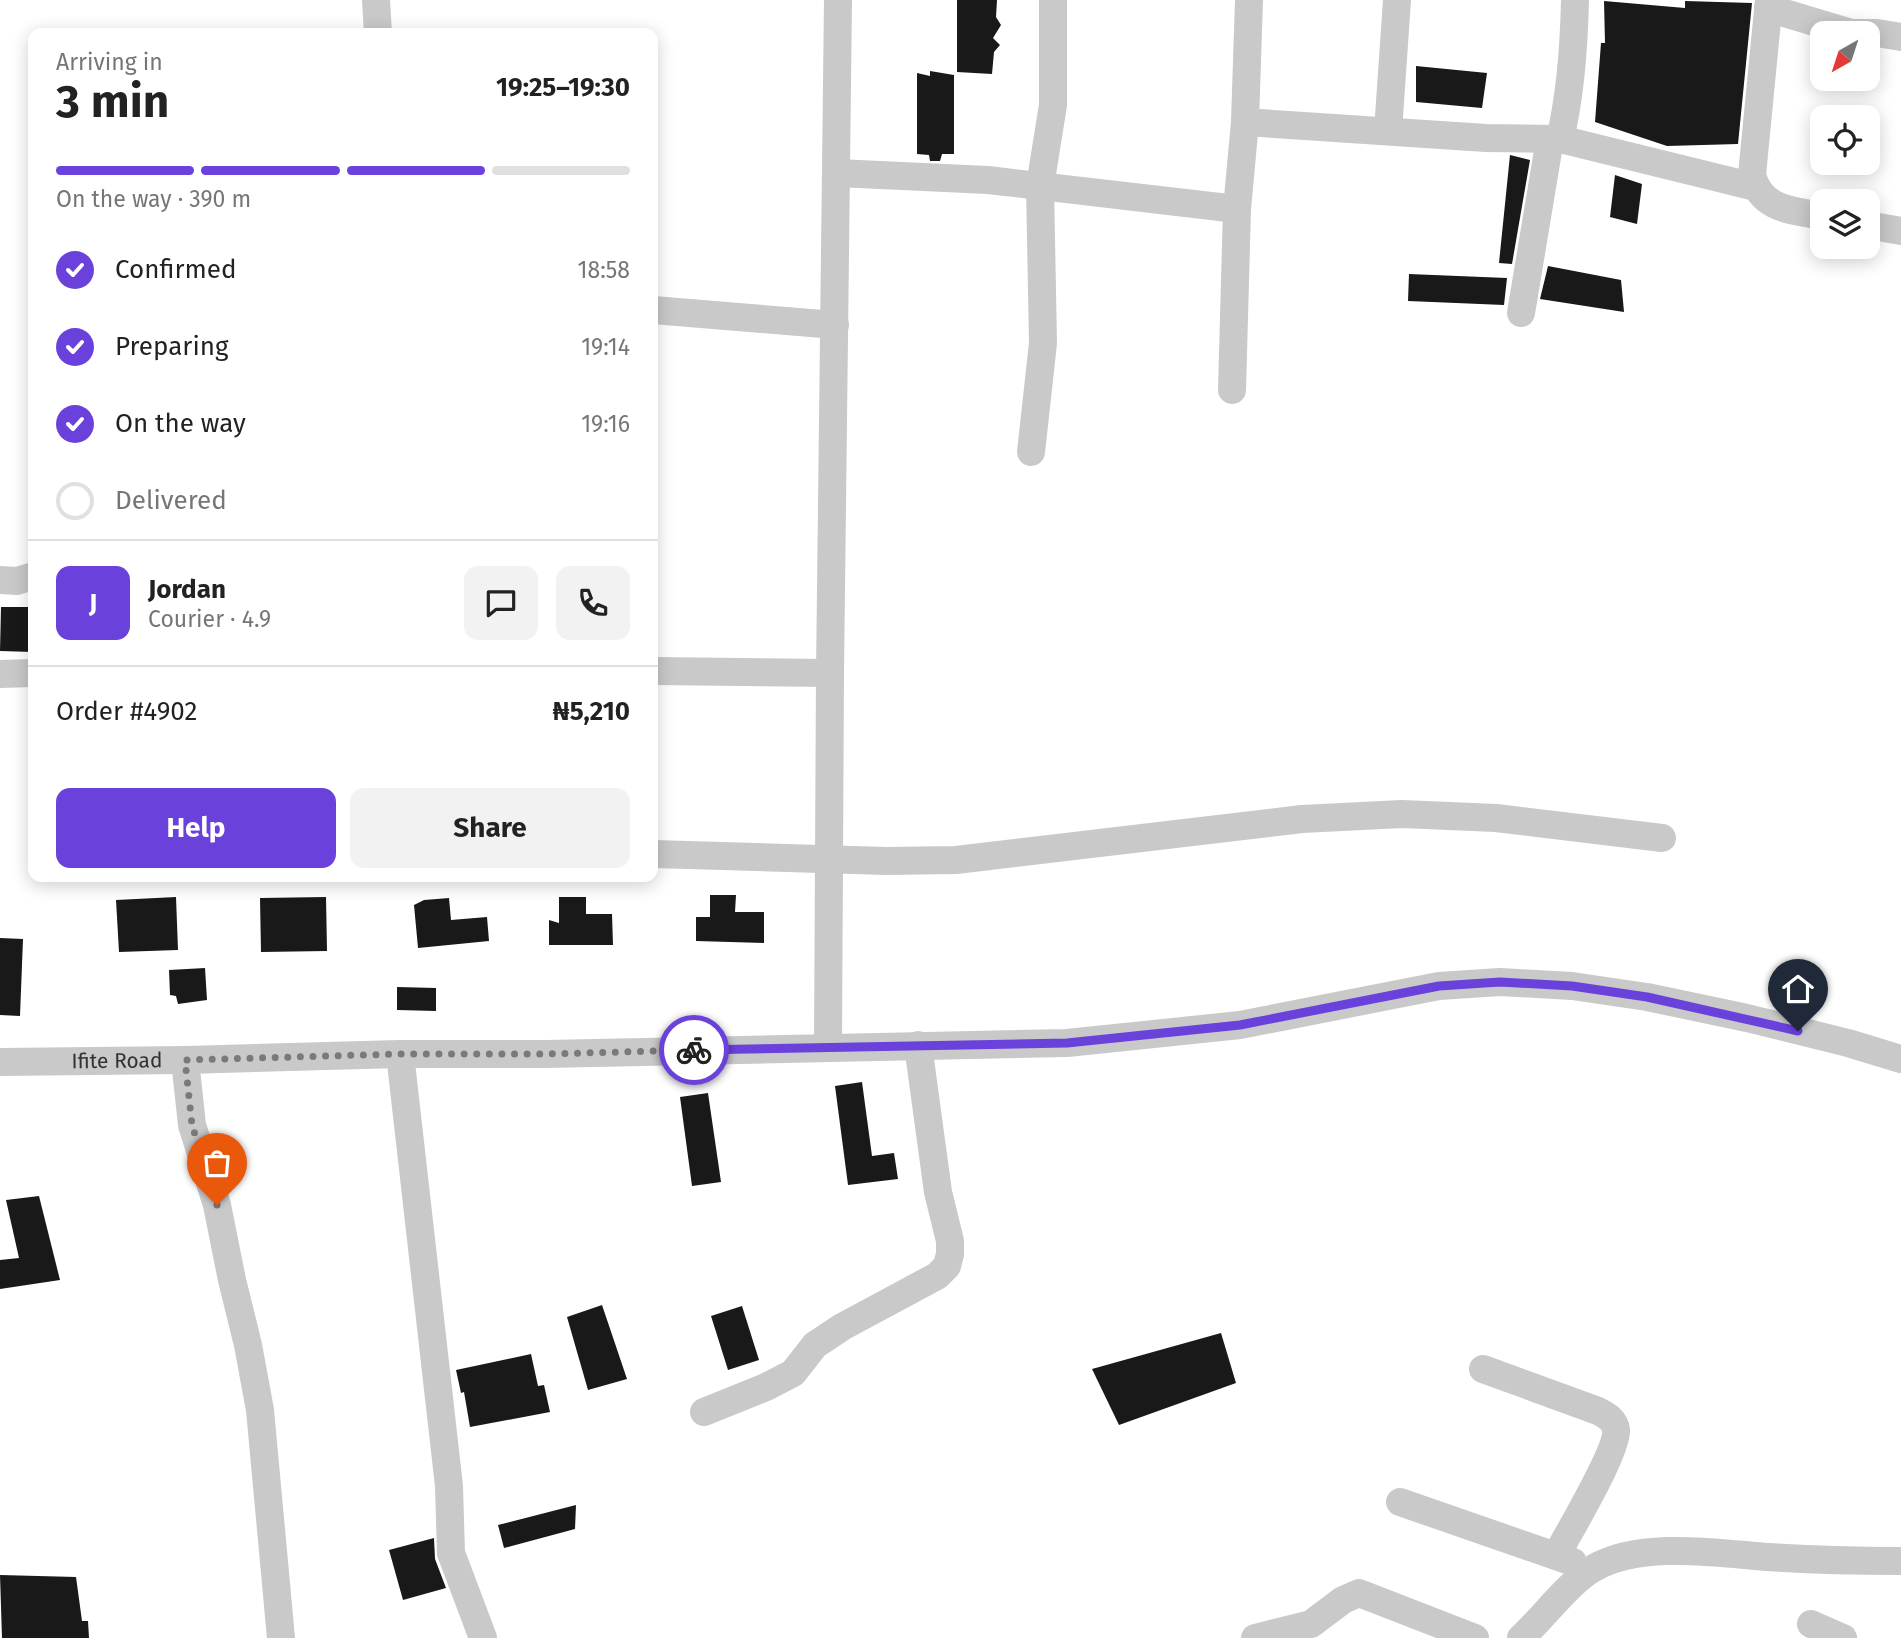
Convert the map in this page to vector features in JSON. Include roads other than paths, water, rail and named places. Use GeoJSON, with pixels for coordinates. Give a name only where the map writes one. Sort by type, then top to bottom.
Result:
{"type":"FeatureCollection","features":[{"type":"Feature","properties":{"kind":"street"},"geometry":{"type":"LineString","coordinates":[[376,0],[378,28]]}},
{"type":"Feature","properties":{"kind":"street"},"geometry":{"type":"LineString","coordinates":[[828,1046],[838,0]]}},
{"type":"Feature","properties":{"kind":"street"},"geometry":{"type":"LineString","coordinates":[[1031,452],[1043,343],[1040,186],[1053,105],[1053,0]]}},
{"type":"Feature","properties":{"kind":"street"},"geometry":{"type":"LineString","coordinates":[[1232,390],[1237,209],[1245,122],[1249,0]]}},
{"type":"Feature","properties":{"kind":"street"},"geometry":{"type":"LineString","coordinates":[[1388,131],[1397,0]]}},
{"type":"Feature","properties":{"kind":"street"},"geometry":{"type":"LineString","coordinates":[[1521,313],[1555,139],[1568,106],[1575,0]]}},
{"type":"Feature","properties":{"kind":"street"},"geometry":{"type":"LineString","coordinates":[[1810,214],[1775,207],[1755,187],[1752,175],[1769,4],[1852,33],[1901,37]]}},
{"type":"Feature","properties":{"kind":"street"},"geometry":{"type":"LineString","coordinates":[[1245,122],[1486,138],[1555,139],[1755,187]]}},
{"type":"Feature","properties":{"kind":"street"},"geometry":{"type":"LineString","coordinates":[[837,173],[988,180],[1237,209]]}},
{"type":"Feature","properties":{"kind":"street"},"geometry":{"type":"LineString","coordinates":[[1880,227],[1901,231]]}},
{"type":"Feature","properties":{"kind":"street"},"geometry":{"type":"LineString","coordinates":[[658,310],[835,325]]}},
{"type":"Feature","properties":{"kind":"street"},"geometry":{"type":"LineString","coordinates":[[0,580],[17,581],[28,578]]}},
{"type":"Feature","properties":{"kind":"street"},"geometry":{"type":"LineString","coordinates":[[658,671],[830,673]]}},
{"type":"Feature","properties":{"kind":"street"},"geometry":{"type":"LineString","coordinates":[[0,674],[28,673]]}},
{"type":"Feature","properties":{"kind":"street"},"geometry":{"type":"LineString","coordinates":[[658,854],[886,861],[956,860],[1302,819],[1402,814],[1496,818],[1662,838]]}},
{"type":"Feature","properties":{"kind":"street","name":"Ifite Road"},"geometry":{"type":"LineString","coordinates":[[0,1062],[1067,1043],[1240,1025],[1439,986],[1500,982],[1572,986],[1647,997],[1747,1018],[1901,1059]]}},
{"type":"Feature","properties":{"kind":"street"},"geometry":{"type":"LineString","coordinates":[[704,1412],[793,1373],[815,1345],[842,1327],[937,1276],[947,1266],[950,1241],[938,1192],[918,1045]]}},
{"type":"Feature","properties":{"kind":"street"},"geometry":{"type":"LineString","coordinates":[[400,1054],[449,1486],[451,1553],[483,1638]]}},
{"type":"Feature","properties":{"kind":"street"},"geometry":{"type":"LineString","coordinates":[[185,1060],[192,1125],[217,1205],[261,1410],[281,1638]]}},
{"type":"Feature","properties":{"kind":"street"},"geometry":{"type":"LineString","coordinates":[[1483,1369],[1598,1411],[1610,1418],[1616,1428],[1615,1441],[1605,1464],[1556,1556]]}},
{"type":"Feature","properties":{"kind":"street"},"geometry":{"type":"LineString","coordinates":[[1400,1502],[1592,1568]]}},
{"type":"Feature","properties":{"kind":"street"},"geometry":{"type":"LineString","coordinates":[[1521,1638],[1592,1568],[1608,1561],[1636,1555],[1679,1550],[1769,1557],[1901,1561]]}},
{"type":"Feature","properties":{"kind":"street"},"geometry":{"type":"LineString","coordinates":[[1255,1638],[1311,1624],[1343,1600],[1359,1593],[1475,1638]]}},
{"type":"Feature","properties":{"kind":"street"},"geometry":{"type":"LineString","coordinates":[[1811,1624],[1843,1638]]}}]}
